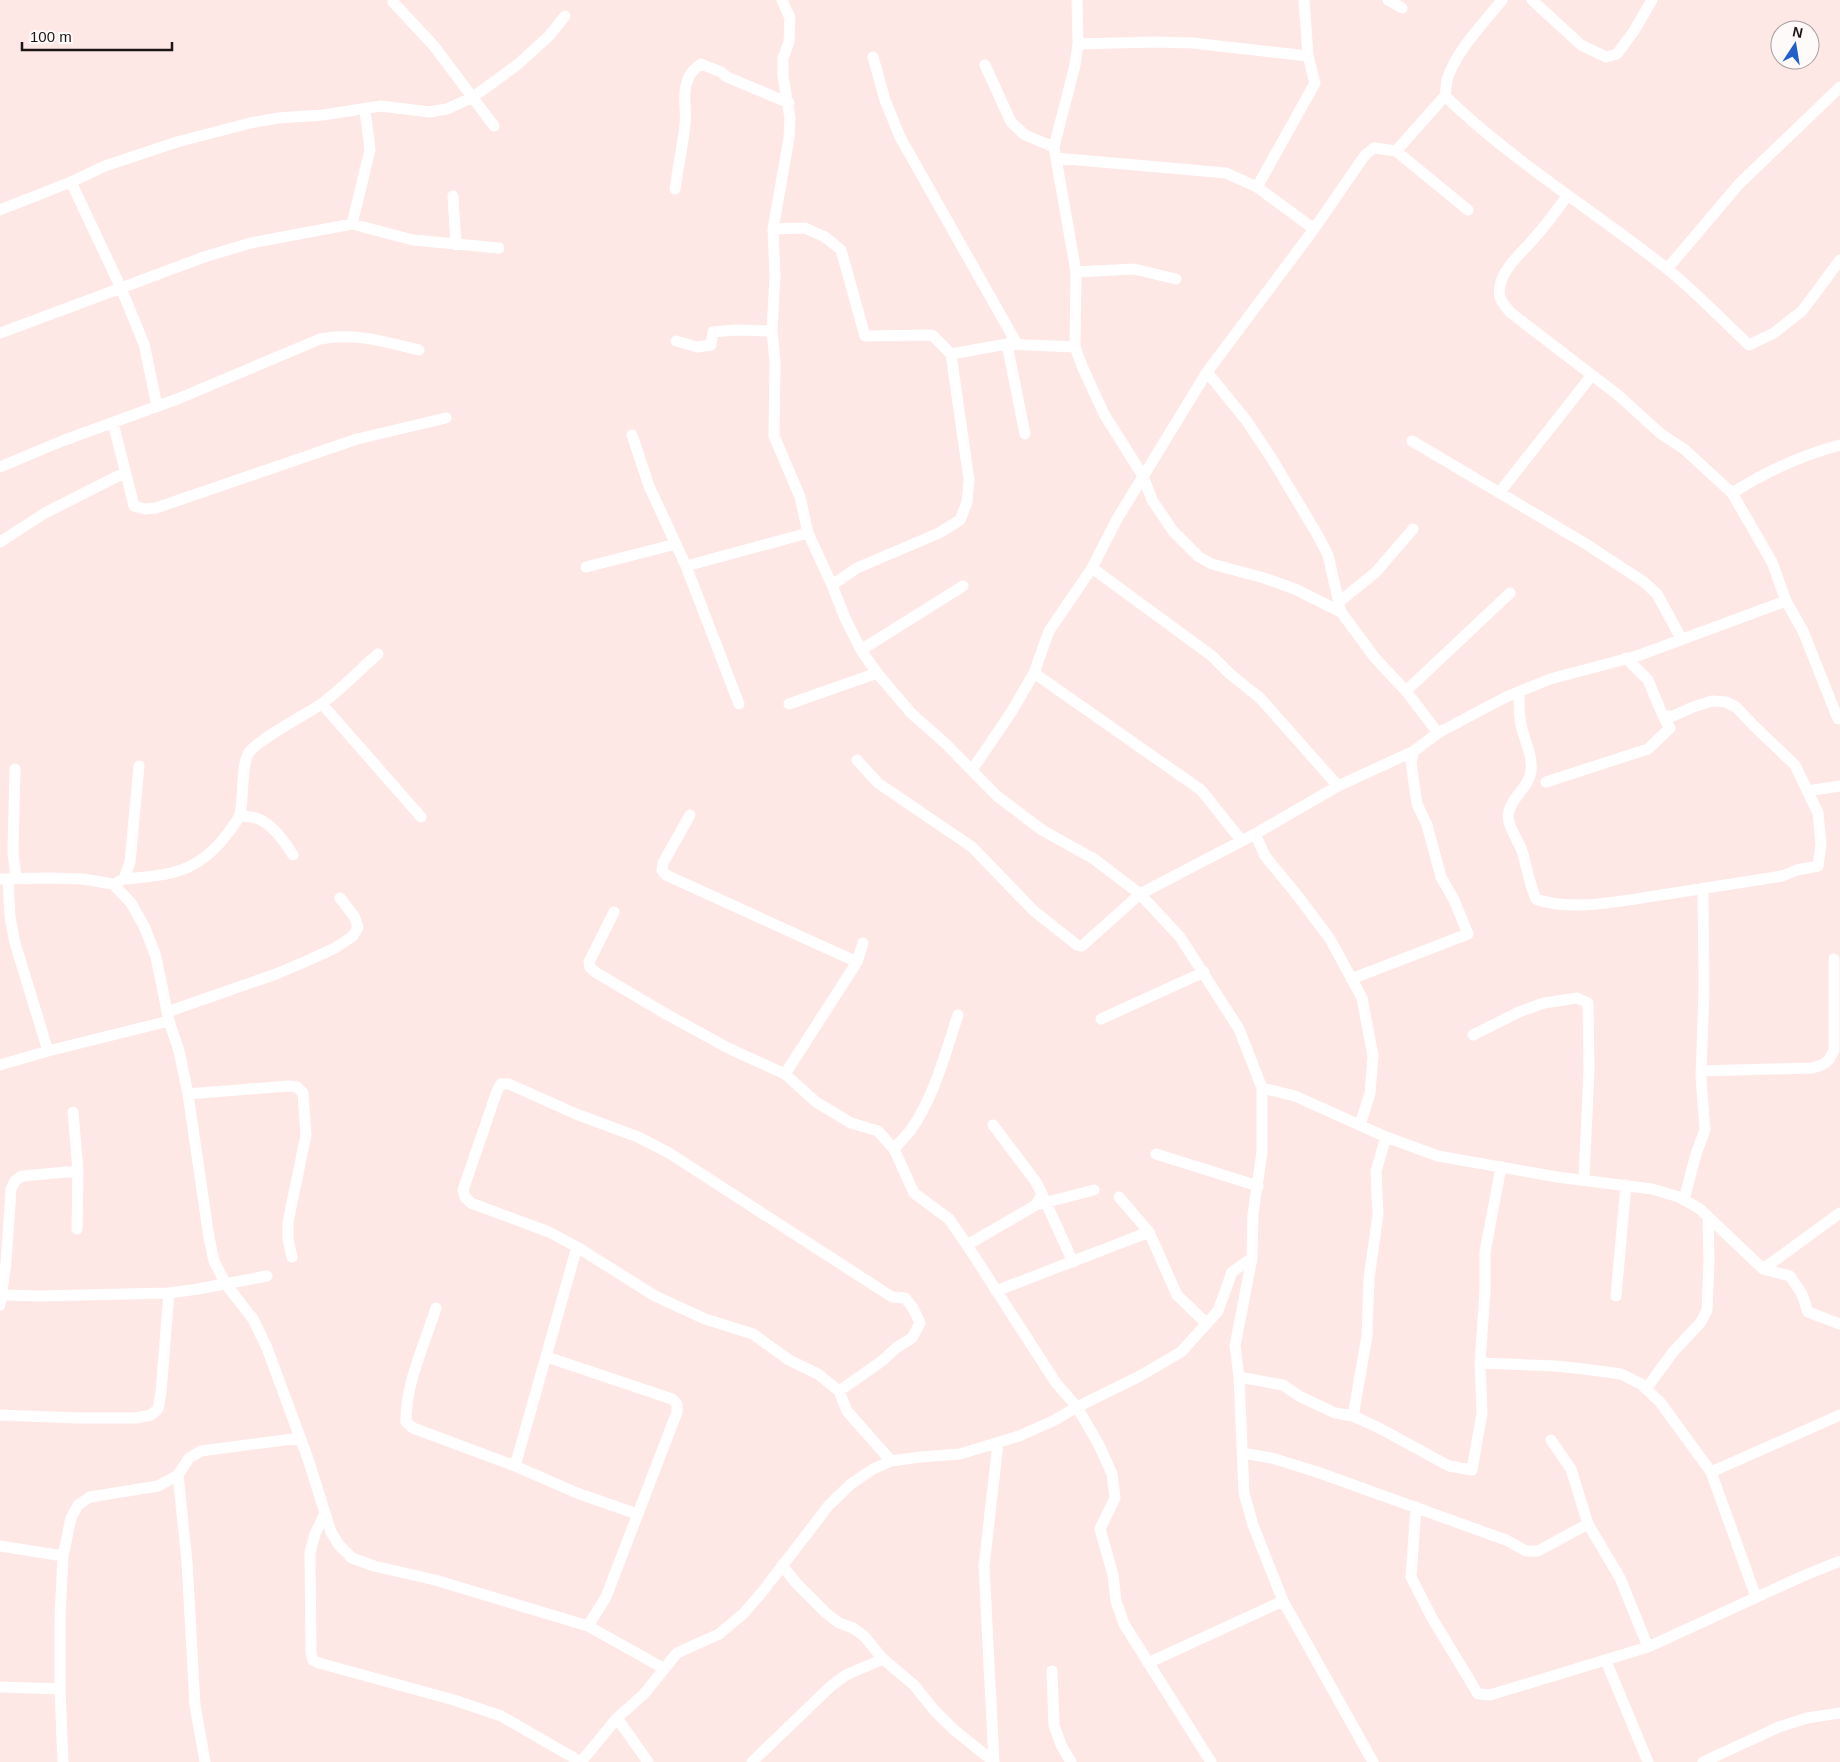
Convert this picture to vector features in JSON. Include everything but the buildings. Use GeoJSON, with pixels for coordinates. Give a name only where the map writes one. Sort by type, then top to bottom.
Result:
{"type":"FeatureCollection","features":[{"type":"Feature","properties":{"kind":"street"},"geometry":{"type":"LineString","coordinates":[[782,0],[790,18],[789,42],[783,58],[789,103],[789,138],[773,229],[775,276],[772,331],[775,361],[774,436],[800,497],[808,533],[845,618],[861,650],[877,673],[911,713],[946,744],[997,796],[1042,830],[1094,859],[1140,894],[1180,937],[1239,1029],[1262,1088],[1262,1152],[1253,1214],[1252,1258],[1235,1346],[1239,1377],[1244,1493],[1253,1525],[1283,1602],[1373,1762]]}},
{"type":"Feature","properties":{"kind":"street"},"geometry":{"type":"LineString","coordinates":[[1077,0],[1078,44],[1075,65],[1055,152],[1076,272],[1075,347],[1082,366],[1104,414],[1143,476],[1152,500],[1173,531],[1198,557],[1212,564],[1264,578],[1340,607]]}},
{"type":"Feature","properties":{"kind":"street"},"geometry":{"type":"LineString","coordinates":[[1257,186],[1315,83],[1308,56],[1304,0]]}},
{"type":"Feature","properties":{"kind":"street"},"geometry":{"type":"LineString","coordinates":[[1388,0],[1402,8]]}},
{"type":"Feature","properties":{"kind":"street"},"geometry":{"type":"LineString","coordinates":[[1396,151],[1445,96],[1447,80],[1454,63],[1502,0]]}},
{"type":"Feature","properties":{"kind":"street"},"geometry":{"type":"LineString","coordinates":[[1532,0],[1581,45],[1606,57],[1617,54],[1634,31],[1652,0]]}},
{"type":"Feature","properties":{"kind":"street"},"geometry":{"type":"LineString","coordinates":[[393,2],[434,46],[494,126]]}},
{"type":"Feature","properties":{"kind":"street"},"geometry":{"type":"LineString","coordinates":[[0,210],[71,182],[105,166],[177,142],[250,123],[364,110],[381,106],[430,112],[447,109],[473,97],[517,65],[549,36],[565,16]]}},
{"type":"Feature","properties":{"kind":"street"},"geometry":{"type":"LineString","coordinates":[[1078,44],[1193,43],[1308,56]]}},
{"type":"Feature","properties":{"kind":"street"},"geometry":{"type":"LineString","coordinates":[[873,57],[885,100],[900,137],[1012,344],[1025,434]]}},
{"type":"Feature","properties":{"kind":"street"},"geometry":{"type":"LineString","coordinates":[[675,189],[685,124],[684,97],[686,84],[689,75],[701,64],[721,72],[726,77],[789,103]]}},
{"type":"Feature","properties":{"kind":"street"},"geometry":{"type":"LineString","coordinates":[[985,65],[1011,122],[1025,135],[1055,152],[1226,174],[1257,186],[1314,229]]}},
{"type":"Feature","properties":{"kind":"street"},"geometry":{"type":"LineString","coordinates":[[1667,269],[1739,184],[1840,88]]}},
{"type":"Feature","properties":{"kind":"street"},"geometry":{"type":"LineString","coordinates":[[1445,96],[1471,120],[1567,196],[1667,269],[1749,345],[1774,333],[1802,311],[1840,260]]}},
{"type":"Feature","properties":{"kind":"street"},"geometry":{"type":"LineString","coordinates":[[352,224],[370,150],[364,110]]}},
{"type":"Feature","properties":{"kind":"street"},"geometry":{"type":"LineString","coordinates":[[972,770],[1012,711],[1034,673],[1049,631],[1092,568],[1117,519],[1207,372],[1314,229],[1365,155],[1374,148],[1396,151],[1468,210]]}},
{"type":"Feature","properties":{"kind":"street"},"geometry":{"type":"LineString","coordinates":[[71,182],[121,288],[144,344],[157,406]]}},
{"type":"Feature","properties":{"kind":"street"},"geometry":{"type":"LineString","coordinates":[[453,196],[456,246]]}},
{"type":"Feature","properties":{"kind":"street"},"geometry":{"type":"LineString","coordinates":[[1567,196],[1538,235],[1512,263],[1502,278],[1499,293],[1501,301],[1511,314],[1618,395],[1661,434],[1684,449],[1732,493],[1772,562],[1786,600],[1802,632],[1838,719]]}},
{"type":"Feature","properties":{"kind":"street"},"geometry":{"type":"LineString","coordinates":[[0,333],[204,257],[251,243],[352,224],[413,240],[456,246],[499,248]]}},
{"type":"Feature","properties":{"kind":"street"},"geometry":{"type":"LineString","coordinates":[[773,229],[805,228],[825,237],[841,250],[865,336],[932,335],[951,354],[969,480],[966,502],[960,520],[939,533],[857,568],[832,585]]}},
{"type":"Feature","properties":{"kind":"street"},"geometry":{"type":"LineString","coordinates":[[1076,272],[1134,269],[1176,278]]}},
{"type":"Feature","properties":{"kind":"street"},"geometry":{"type":"LineString","coordinates":[[676,341],[697,347],[711,345],[713,332],[735,330],[772,331]]}},
{"type":"Feature","properties":{"kind":"street"},"geometry":{"type":"LineString","coordinates":[[0,467],[62,441],[157,406],[320,339],[337,335],[365,338],[420,350]]}},
{"type":"Feature","properties":{"kind":"street"},"geometry":{"type":"LineString","coordinates":[[951,354],[1012,344],[1075,347]]}},
{"type":"Feature","properties":{"kind":"street"},"geometry":{"type":"LineString","coordinates":[[1207,372],[1246,420],[1299,502],[1328,555],[1340,607],[1375,658],[1406,692],[1438,733]]}},
{"type":"Feature","properties":{"kind":"street"},"geometry":{"type":"LineString","coordinates":[[1499,493],[1592,375]]}},
{"type":"Feature","properties":{"kind":"street"},"geometry":{"type":"LineString","coordinates":[[113,423],[134,506],[145,509],[156,508],[357,439],[446,418]]}},
{"type":"Feature","properties":{"kind":"street"},"geometry":{"type":"LineString","coordinates":[[632,435],[649,486],[686,566],[740,704]]}},
{"type":"Feature","properties":{"kind":"street"},"geometry":{"type":"LineString","coordinates":[[1412,441],[1593,549],[1644,582],[1657,594],[1681,638]]}},
{"type":"Feature","properties":{"kind":"street"},"geometry":{"type":"LineString","coordinates":[[1732,493],[1752,480],[1789,462],[1840,445]]}},
{"type":"Feature","properties":{"kind":"street"},"geometry":{"type":"LineString","coordinates":[[1,539],[124,472]]}},
{"type":"Feature","properties":{"kind":"street"},"geometry":{"type":"LineString","coordinates":[[1340,607],[1376,572],[1413,529]]}},
{"type":"Feature","properties":{"kind":"street"},"geometry":{"type":"LineString","coordinates":[[686,566],[808,533]]}},
{"type":"Feature","properties":{"kind":"street"},"geometry":{"type":"LineString","coordinates":[[586,567],[676,544]]}},
{"type":"Feature","properties":{"kind":"street"},"geometry":{"type":"LineString","coordinates":[[1092,568],[1212,656],[1230,674],[1260,698],[1338,786]]}},
{"type":"Feature","properties":{"kind":"street"},"geometry":{"type":"LineString","coordinates":[[861,650],[963,586]]}},
{"type":"Feature","properties":{"kind":"street"},"geometry":{"type":"LineString","coordinates":[[1406,692],[1510,593]]}},
{"type":"Feature","properties":{"kind":"street"},"geometry":{"type":"LineString","coordinates":[[858,760],[878,783],[972,847],[1034,911],[1077,945],[1082,946],[1140,894],[1255,834],[1338,786],[1414,751],[1438,733],[1519,692],[1550,679],[1626,658],[1721,626],[1786,600]]}},
{"type":"Feature","properties":{"kind":"street"},"geometry":{"type":"LineString","coordinates":[[8,879],[83,879],[112,884],[124,879],[183,871],[203,859],[220,844],[240,816],[244,771],[248,754],[257,744],[322,704],[378,654]]}},
{"type":"Feature","properties":{"kind":"street"},"geometry":{"type":"LineString","coordinates":[[1546,782],[1648,749],[1670,728],[1648,680],[1626,658]]}},
{"type":"Feature","properties":{"kind":"street"},"geometry":{"type":"LineString","coordinates":[[789,704],[877,673]]}},
{"type":"Feature","properties":{"kind":"street"},"geometry":{"type":"LineString","coordinates":[[1034,673],[1201,790],[1241,840]]}},
{"type":"Feature","properties":{"kind":"street"},"geometry":{"type":"LineString","coordinates":[[1519,692],[1520,720],[1530,757],[1530,772],[1525,787],[1512,799],[1508,814],[1512,830],[1522,851],[1529,882],[1536,899],[1547,903],[1578,905],[1627,900],[1782,876],[1797,870],[1818,866],[1821,844],[1818,813],[1795,765],[1736,707],[1726,702],[1712,701],[1692,707],[1673,716],[1663,716]]}},
{"type":"Feature","properties":{"kind":"street"},"geometry":{"type":"LineString","coordinates":[[322,704],[421,817]]}},
{"type":"Feature","properties":{"kind":"street"},"geometry":{"type":"LineString","coordinates":[[1351,979],[1468,934],[1454,900],[1441,877],[1427,825],[1417,804],[1411,762],[1414,751]]}},
{"type":"Feature","properties":{"kind":"street"},"geometry":{"type":"LineString","coordinates":[[124,879],[130,862],[140,766]]}},
{"type":"Feature","properties":{"kind":"street"},"geometry":{"type":"LineString","coordinates":[[15,769],[13,852],[8,879],[10,917],[14,943],[48,1051]]}},
{"type":"Feature","properties":{"kind":"street"},"geometry":{"type":"LineString","coordinates":[[1807,791],[1840,786]]}},
{"type":"Feature","properties":{"kind":"street"},"geometry":{"type":"LineString","coordinates":[[690,815],[663,863],[662,870],[666,875],[858,962]]}},
{"type":"Feature","properties":{"kind":"street"},"geometry":{"type":"LineString","coordinates":[[240,816],[256,818],[270,827],[283,839],[294,855]]}},
{"type":"Feature","properties":{"kind":"street"},"geometry":{"type":"LineString","coordinates":[[1255,834],[1265,856],[1330,940],[1362,998],[1373,1056],[1370,1093],[1360,1125]]}},
{"type":"Feature","properties":{"kind":"street"},"geometry":{"type":"LineString","coordinates":[[112,884],[131,903],[145,928],[156,957],[168,1016],[179,1051],[188,1094],[214,1261],[225,1283],[253,1319],[268,1348],[331,1532],[339,1545],[352,1558],[374,1566],[435,1580],[588,1626],[663,1668]]}},
{"type":"Feature","properties":{"kind":"street"},"geometry":{"type":"LineString","coordinates":[[1684,1200],[1696,1154],[1705,1130],[1701,1071],[1704,980],[1703,888]]}},
{"type":"Feature","properties":{"kind":"street"},"geometry":{"type":"LineString","coordinates":[[0,1065],[168,1016],[276,974],[335,948],[353,936],[358,927],[354,916],[340,898]]}},
{"type":"Feature","properties":{"kind":"street"},"geometry":{"type":"LineString","coordinates":[[614,912],[589,962],[590,967],[595,972],[728,1048],[785,1074],[816,1102],[851,1123],[878,1131],[894,1148],[914,1193],[949,1220],[967,1245],[1056,1383],[1077,1407],[1099,1445],[1112,1474],[1115,1498],[1100,1529],[1113,1575],[1116,1601],[1124,1624],[1211,1762]]}},
{"type":"Feature","properties":{"kind":"street"},"geometry":{"type":"LineString","coordinates":[[785,1074],[858,962],[863,943]]}},
{"type":"Feature","properties":{"kind":"street"},"geometry":{"type":"LineString","coordinates":[[1701,1071],[1812,1068],[1824,1065],[1830,1059],[1834,1050],[1834,960]]}},
{"type":"Feature","properties":{"kind":"street"},"geometry":{"type":"LineString","coordinates":[[1101,1019],[1204,972]]}},
{"type":"Feature","properties":{"kind":"street"},"geometry":{"type":"LineString","coordinates":[[1473,1035],[1519,1012],[1544,1003],[1577,998],[1588,1003],[1589,1070],[1584,1179]]}},
{"type":"Feature","properties":{"kind":"street"},"geometry":{"type":"LineString","coordinates":[[894,1148],[910,1131],[925,1105],[942,1065],[958,1015]]}},
{"type":"Feature","properties":{"kind":"street"},"geometry":{"type":"LineString","coordinates":[[839,1391],[912,1338],[920,1323],[913,1308],[905,1298],[892,1297],[669,1153],[638,1137],[576,1114],[509,1084],[501,1084],[496,1091],[463,1190],[465,1197],[471,1203],[549,1232],[577,1247],[655,1296],[705,1320],[753,1334],[789,1360],[818,1374],[839,1391],[847,1411],[890,1461]]}},
{"type":"Feature","properties":{"kind":"street"},"geometry":{"type":"LineString","coordinates":[[188,1094],[288,1086],[297,1087],[303,1093],[306,1135],[288,1222],[288,1239],[292,1257]]}},
{"type":"Feature","properties":{"kind":"street"},"geometry":{"type":"LineString","coordinates":[[1262,1088],[1295,1096],[1386,1138],[1438,1156],[1557,1177],[1652,1189],[1684,1200],[1700,1209],[1763,1269],[1790,1276],[1802,1294],[1808,1312],[1840,1324]]}},
{"type":"Feature","properties":{"kind":"street"},"geometry":{"type":"LineString","coordinates":[[73,1112],[78,1172],[77,1229]]}},
{"type":"Feature","properties":{"kind":"street"},"geometry":{"type":"LineString","coordinates":[[993,1125],[1036,1182],[1042,1201],[1073,1262]]}},
{"type":"Feature","properties":{"kind":"street"},"geometry":{"type":"LineString","coordinates":[[1353,1416],[1367,1336],[1368,1278],[1378,1215],[1376,1171],[1386,1138]]}},
{"type":"Feature","properties":{"kind":"street"},"geometry":{"type":"LineString","coordinates":[[1156,1154],[1258,1186]]}},
{"type":"Feature","properties":{"kind":"street"},"geometry":{"type":"LineString","coordinates":[[1239,1377],[1283,1385],[1299,1396],[1335,1414],[1353,1416],[1389,1433],[1449,1466],[1472,1470],[1482,1413],[1480,1363],[1485,1291],[1485,1252],[1501,1167]]}},
{"type":"Feature","properties":{"kind":"street"},"geometry":{"type":"LineString","coordinates":[[78,1172],[22,1176],[15,1182],[11,1189],[1,1300],[40,1296],[168,1293],[267,1276]]}},
{"type":"Feature","properties":{"kind":"street"},"geometry":{"type":"LineString","coordinates":[[1616,1296],[1626,1185]]}},
{"type":"Feature","properties":{"kind":"street"},"geometry":{"type":"LineString","coordinates":[[967,1245],[1042,1201],[1094,1190]]}},
{"type":"Feature","properties":{"kind":"street"},"geometry":{"type":"LineString","coordinates":[[1119,1197],[1149,1232],[1177,1295],[1206,1323]]}},
{"type":"Feature","properties":{"kind":"street"},"geometry":{"type":"LineString","coordinates":[[1763,1269],[1840,1213]]}},
{"type":"Feature","properties":{"kind":"street"},"geometry":{"type":"LineString","coordinates":[[1646,1389],[1673,1352],[1701,1322],[1707,1310],[1708,1217]]}},
{"type":"Feature","properties":{"kind":"street"},"geometry":{"type":"LineString","coordinates":[[996,1291],[1149,1232]]}},
{"type":"Feature","properties":{"kind":"street"},"geometry":{"type":"LineString","coordinates":[[515,1466],[577,1247]]}},
{"type":"Feature","properties":{"kind":"street"},"geometry":{"type":"LineString","coordinates":[[325,1513],[314,1534],[310,1553],[311,1653],[313,1660],[454,1700],[500,1716],[581,1762],[617,1718],[644,1694],[663,1668],[677,1653],[719,1634],[743,1614],[829,1505],[851,1484],[872,1469],[890,1461],[960,1454],[998,1443],[1053,1421],[1138,1377],[1181,1352],[1218,1311],[1232,1272],[1252,1258]]}},
{"type":"Feature","properties":{"kind":"street"},"geometry":{"type":"LineString","coordinates":[[0,1415],[136,1418],[151,1415],[158,1409],[161,1392],[168,1293]]}},
{"type":"Feature","properties":{"kind":"street"},"geometry":{"type":"LineString","coordinates":[[436,1308],[406,1407],[406,1422],[413,1428],[637,1514]]}},
{"type":"Feature","properties":{"kind":"street"},"geometry":{"type":"LineString","coordinates":[[546,1358],[672,1400],[678,1404],[677,1412],[606,1597],[588,1626]]}},
{"type":"Feature","properties":{"kind":"street"},"geometry":{"type":"LineString","coordinates":[[1480,1363],[1556,1366],[1621,1374],[1641,1384],[1660,1402],[1712,1472],[1756,1597]]}},
{"type":"Feature","properties":{"kind":"street"},"geometry":{"type":"LineString","coordinates":[[1712,1472],[1840,1415]]}},
{"type":"Feature","properties":{"kind":"street"},"geometry":{"type":"LineString","coordinates":[[63,1762],[60,1689],[63,1556],[71,1518],[78,1505],[90,1497],[158,1486],[178,1475],[189,1458],[201,1451],[300,1438]]}},
{"type":"Feature","properties":{"kind":"street"},"geometry":{"type":"LineString","coordinates":[[1551,1440],[1571,1468],[1588,1524],[1620,1578],[1648,1647]]}},
{"type":"Feature","properties":{"kind":"street"},"geometry":{"type":"LineString","coordinates":[[994,1762],[984,1566],[998,1443]]}},
{"type":"Feature","properties":{"kind":"street"},"geometry":{"type":"LineString","coordinates":[[1242,1453],[1272,1458],[1318,1472],[1506,1540],[1526,1550],[1538,1551],[1588,1524]]}},
{"type":"Feature","properties":{"kind":"street"},"geometry":{"type":"LineString","coordinates":[[178,1475],[186,1562],[195,1705],[205,1762]]}},
{"type":"Feature","properties":{"kind":"street"},"geometry":{"type":"LineString","coordinates":[[1416,1507],[1411,1577],[1432,1618],[1478,1694],[1490,1695],[1648,1647],[1840,1561]]}},
{"type":"Feature","properties":{"kind":"street"},"geometry":{"type":"LineString","coordinates":[[0,1546],[63,1556]]}},
{"type":"Feature","properties":{"kind":"street"},"geometry":{"type":"LineString","coordinates":[[782,1565],[797,1584],[826,1613],[864,1636],[883,1659],[914,1685],[934,1710],[953,1729],[994,1762]]}},
{"type":"Feature","properties":{"kind":"street"},"geometry":{"type":"LineString","coordinates":[[1148,1663],[1283,1602]]}},
{"type":"Feature","properties":{"kind":"street"},"geometry":{"type":"LineString","coordinates":[[752,1762],[831,1686],[846,1675],[883,1659]]}},
{"type":"Feature","properties":{"kind":"street"},"geometry":{"type":"LineString","coordinates":[[1606,1661],[1648,1762]]}},
{"type":"Feature","properties":{"kind":"street"},"geometry":{"type":"LineString","coordinates":[[1052,1672],[1054,1725],[1061,1744],[1071,1762]]}},
{"type":"Feature","properties":{"kind":"street"},"geometry":{"type":"LineString","coordinates":[[0,1688],[60,1689]]}},
{"type":"Feature","properties":{"kind":"street"},"geometry":{"type":"LineString","coordinates":[[1703,1762],[1779,1727],[1807,1718],[1840,1712]]}},
{"type":"Feature","properties":{"kind":"street"},"geometry":{"type":"LineString","coordinates":[[617,1718],[648,1762]]}}]}
